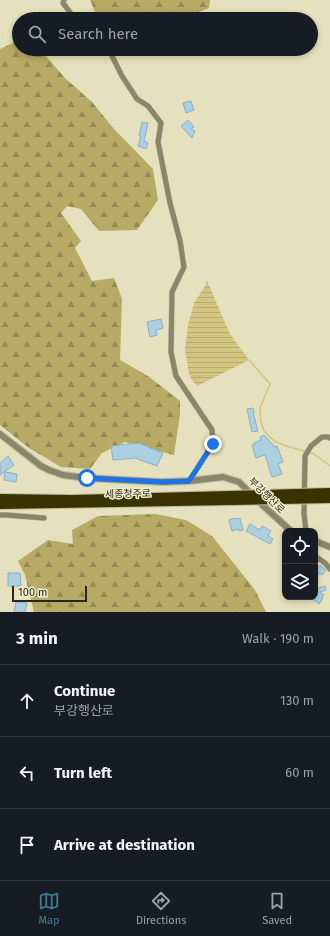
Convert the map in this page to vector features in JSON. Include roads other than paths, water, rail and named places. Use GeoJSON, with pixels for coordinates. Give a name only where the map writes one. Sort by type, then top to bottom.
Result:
{"type":"FeatureCollection","features":[{"type":"Feature","properties":{"kind":"highway"},"geometry":{"type":"LineString","coordinates":[[231,498],[330,492]]}},
{"type":"Feature","properties":{"kind":"highway","name":"세종청주로"},"geometry":{"type":"LineString","coordinates":[[0,498],[231,498]]}},
{"type":"Feature","properties":{"kind":"highway"},"geometry":{"type":"LineString","coordinates":[[231,498],[330,499]]}},
{"type":"Feature","properties":{"kind":"highway","name":"세종청주로"},"geometry":{"type":"LineString","coordinates":[[0,505],[231,498]]}},
{"type":"Feature","properties":{"kind":"street"},"geometry":{"type":"LineString","coordinates":[[64,0],[63,3],[70,12]]}},
{"type":"Feature","properties":{"kind":"street"},"geometry":{"type":"LineString","coordinates":[[113,56],[122,76],[137,99],[148,106],[161,123],[158,142],[170,203],[180,241],[184,267],[172,292],[171,352],[176,376],[212,430],[213,444],[189,481]]}},
{"type":"Feature","properties":{"kind":"street","name":"부강행산로"},"geometry":{"type":"LineString","coordinates":[[0,434],[40,466],[63,475],[87,478],[162,482],[189,481],[223,477],[239,482],[288,528]]}},
{"type":"Feature","properties":{"kind":"street"},"geometry":{"type":"LineString","coordinates":[[306,528],[304,514],[306,455],[311,446],[322,437],[330,438]]}},
{"type":"Feature","properties":{"kind":"street"},"geometry":{"type":"LineString","coordinates":[[0,516],[6,515],[44,518]]}},
{"type":"Feature","properties":{"kind":"street"},"geometry":{"type":"LineString","coordinates":[[318,542],[330,547]]}},
{"type":"Feature","properties":{"kind":"street"},"geometry":{"type":"LineString","coordinates":[[318,558],[330,569]]}},
{"type":"Feature","properties":{"kind":"waterway"},"geometry":{"type":"LineString","coordinates":[[249,360],[270,384],[260,408],[261,422],[264,431],[273,440],[283,445],[314,454],[330,466]]}}]}
